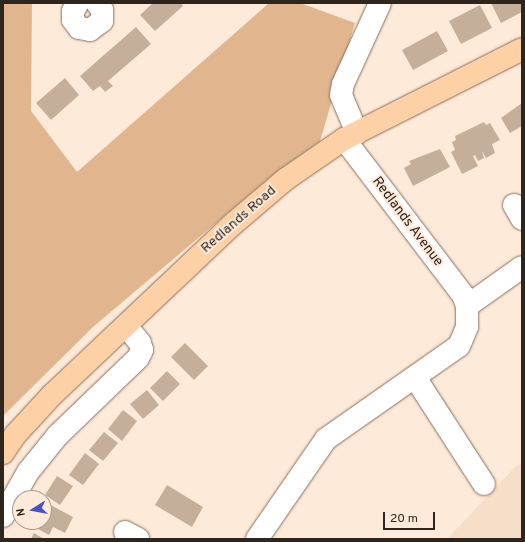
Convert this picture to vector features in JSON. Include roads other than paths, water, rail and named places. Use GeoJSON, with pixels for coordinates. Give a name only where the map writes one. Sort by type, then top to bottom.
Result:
{"type":"FeatureCollection","features":[{"type":"Feature","properties":{"kind":"main road","name":"Redlands Road"},"geometry":{"type":"LineString","coordinates":[[3,453],[16,434],[47,400],[264,197],[351,136],[522,49]]}},
{"type":"Feature","properties":{"kind":"street"},"geometry":{"type":"LineString","coordinates":[[78,3],[73,11],[73,20],[84,30],[95,29],[102,21],[100,4]]}},
{"type":"Feature","properties":{"kind":"street","name":"Redlands Avenue"},"geometry":{"type":"LineString","coordinates":[[256,539],[326,439],[399,387],[416,379],[459,346],[467,327],[467,306],[463,295],[424,242],[351,136],[341,95],[343,84],[380,3]]}},
{"type":"Feature","properties":{"kind":"street"},"geometry":{"type":"LineString","coordinates":[[467,306],[522,268]]}},
{"type":"Feature","properties":{"kind":"street"},"geometry":{"type":"LineString","coordinates":[[3,516],[28,472],[54,440],[138,358],[142,350],[140,343],[126,326]]}},
{"type":"Feature","properties":{"kind":"street"},"geometry":{"type":"LineString","coordinates":[[416,379],[484,484]]}}]}
